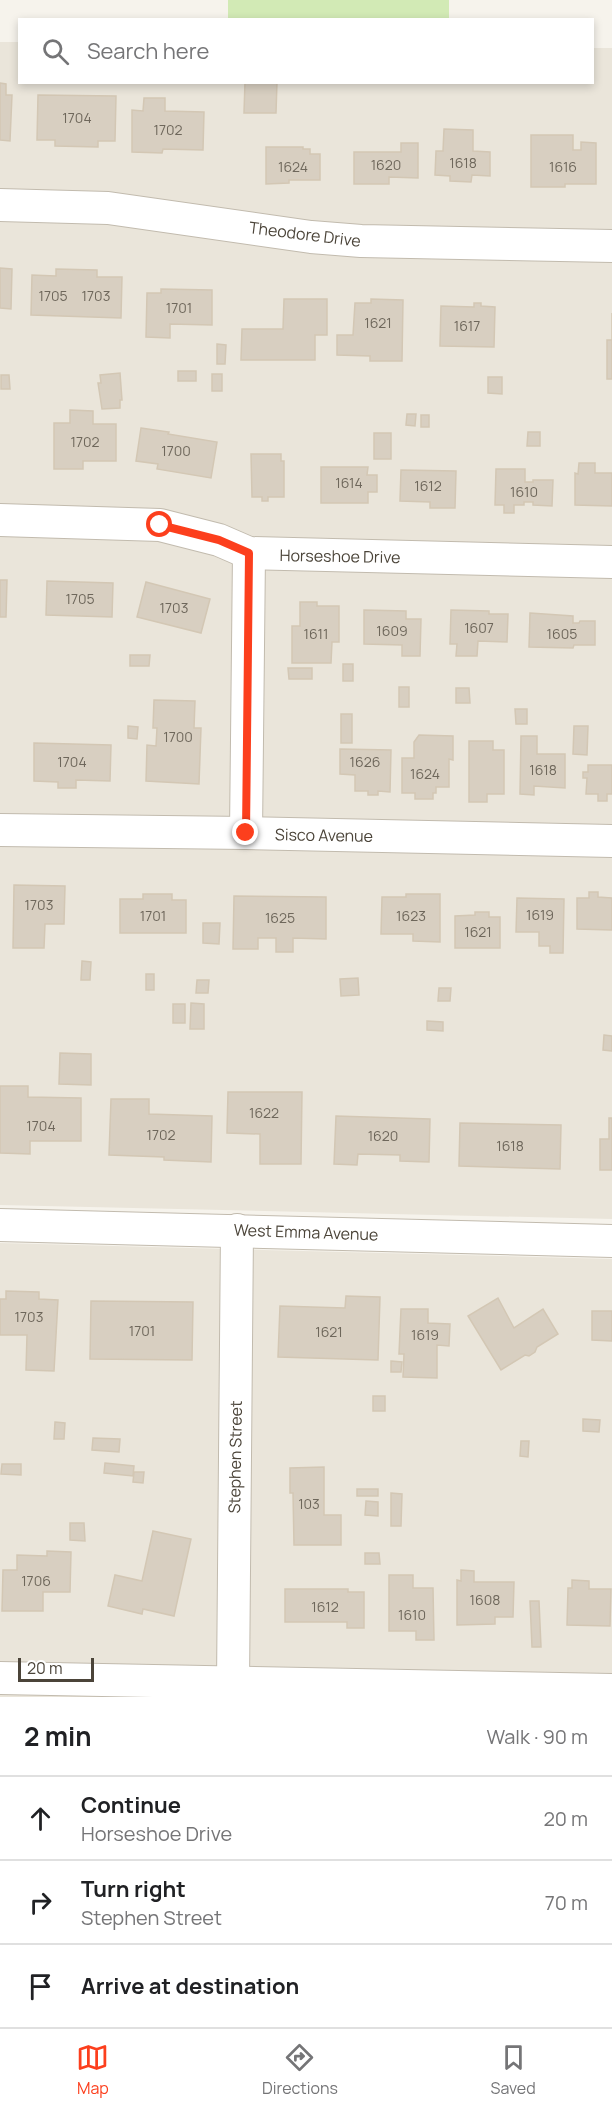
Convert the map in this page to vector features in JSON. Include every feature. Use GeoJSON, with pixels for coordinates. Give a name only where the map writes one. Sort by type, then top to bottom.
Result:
{"type":"FeatureCollection","features":[{"type":"Feature","properties":{"kind":"street","name":"Theodore Drive"},"geometry":{"type":"LineString","coordinates":[[0,205],[108,207],[311,237],[361,241],[612,246]]}},
{"type":"Feature","properties":{"kind":"street","name":"Horseshoe Drive"},"geometry":{"type":"LineString","coordinates":[[0,520],[160,525],[219,540],[249,553],[612,562]]}},
{"type":"Feature","properties":{"kind":"street"},"geometry":{"type":"LineString","coordinates":[[246,833],[249,553]]}},
{"type":"Feature","properties":{"kind":"street","name":"Sisco Avenue"},"geometry":{"type":"LineString","coordinates":[[0,830],[612,841]]}},
{"type":"Feature","properties":{"kind":"street","name":"West Emma Avenue"},"geometry":{"type":"LineString","coordinates":[[0,1225],[612,1241]]}},
{"type":"Feature","properties":{"kind":"street","name":"Stephen Street"},"geometry":{"type":"LineString","coordinates":[[233,1684],[237,1230]]}},
{"type":"Feature","properties":{"kind":"street"},"geometry":{"type":"LineString","coordinates":[[0,1678],[612,1690]]}},
{"type":"Feature","properties":{"kind":"shaded area"},"geometry":{"type":"Polygon","coordinates":[[[0,42],[18,42],[18,84],[594,84],[594,48],[612,48],[612,1219],[0,1205],[0,42]]]}},
{"type":"Feature","properties":{"kind":"shaded area"},"geometry":{"type":"Polygon","coordinates":[[[0,1243],[612,1259],[612,1697],[0,1697],[0,1243]]]}},
{"type":"Feature","properties":{"kind":"green space"},"geometry":{"type":"Polygon","coordinates":[[[228,0],[449,0],[449,18],[228,18],[228,0]]]}},
{"type":"Feature","properties":{"kind":"building"},"geometry":{"type":"Polygon","coordinates":[[[0,83],[6,84],[6,95],[12,95],[10,141],[0,140],[0,83]]]}},
{"type":"Feature","properties":{"kind":"building"},"geometry":{"type":"Polygon","coordinates":[[[245,84],[277,84],[276,113],[244,113],[245,84]]]}},
{"type":"Feature","properties":{"kind":"building"},"geometry":{"type":"Polygon","coordinates":[[[38,95],[116,96],[115,141],[98,141],[98,147],[55,146],[55,140],[37,140],[38,95]]]}},
{"type":"Feature","properties":{"kind":"building"},"geometry":{"type":"Polygon","coordinates":[[[144,98],[165,98],[165,111],[204,112],[203,150],[163,149],[162,153],[132,152],[132,110],[143,111],[144,98]]]}},
{"type":"Feature","properties":{"kind":"building"},"geometry":{"type":"Polygon","coordinates":[[[444,129],[473,130],[473,151],[490,152],[490,176],[472,175],[471,182],[450,181],[450,176],[435,175],[436,151],[443,151],[444,129]]]}},
{"type":"Feature","properties":{"kind":"building"},"geometry":{"type":"Polygon","coordinates":[[[531,135],[573,135],[573,150],[581,150],[581,142],[596,143],[596,184],[531,187],[531,135]]]}},
{"type":"Feature","properties":{"kind":"building"},"geometry":{"type":"Polygon","coordinates":[[[401,143],[418,143],[418,178],[389,177],[389,184],[354,184],[354,152],[401,152],[401,143]]]}},
{"type":"Feature","properties":{"kind":"building"},"geometry":{"type":"Polygon","coordinates":[[[266,147],[303,147],[303,149],[310,149],[310,154],[320,154],[320,180],[289,180],[289,183],[266,184],[266,147]]]}},
{"type":"Feature","properties":{"kind":"building"},"geometry":{"type":"Polygon","coordinates":[[[0,268],[12,269],[11,309],[0,308],[0,268]]]}},
{"type":"Feature","properties":{"kind":"building"},"geometry":{"type":"Polygon","coordinates":[[[56,269],[97,270],[97,277],[122,277],[121,318],[31,315],[32,275],[56,276],[56,269]]]}},
{"type":"Feature","properties":{"kind":"building"},"geometry":{"type":"Polygon","coordinates":[[[161,289],[212,290],[212,325],[170,324],[170,338],[146,337],[147,293],[161,293],[161,289]]]}},
{"type":"Feature","properties":{"kind":"building"},"geometry":{"type":"Polygon","coordinates":[[[284,299],[327,299],[327,335],[315,335],[315,360],[241,360],[242,329],[283,329],[284,299]]]}},
{"type":"Feature","properties":{"kind":"building"},"geometry":{"type":"Polygon","coordinates":[[[371,299],[403,300],[402,361],[370,361],[370,356],[337,355],[337,335],[353,335],[355,303],[371,303],[371,299]]]}},
{"type":"Feature","properties":{"kind":"building"},"geometry":{"type":"Polygon","coordinates":[[[474,303],[495,307],[494,347],[440,346],[441,306],[474,307],[474,303]]]}},
{"type":"Feature","properties":{"kind":"building"},"geometry":{"type":"Polygon","coordinates":[[[607,340],[612,340],[612,379],[607,379],[607,340]]]}},
{"type":"Feature","properties":{"kind":"building"},"geometry":{"type":"Polygon","coordinates":[[[217,344],[226,345],[225,364],[217,364],[217,344]]]}},
{"type":"Feature","properties":{"kind":"building"},"geometry":{"type":"Polygon","coordinates":[[[178,371],[196,371],[196,381],[178,381],[178,371]]]}},
{"type":"Feature","properties":{"kind":"building"},"geometry":{"type":"Polygon","coordinates":[[[120,373],[122,400],[120,400],[120,408],[102,409],[98,383],[101,383],[100,375],[120,373]]]}},
{"type":"Feature","properties":{"kind":"building"},"geometry":{"type":"Polygon","coordinates":[[[212,374],[222,374],[222,391],[212,391],[212,374]]]}},
{"type":"Feature","properties":{"kind":"building"},"geometry":{"type":"Polygon","coordinates":[[[1,375],[9,375],[10,389],[1,389],[1,375]]]}},
{"type":"Feature","properties":{"kind":"building"},"geometry":{"type":"Polygon","coordinates":[[[488,377],[502,377],[502,394],[488,393],[488,377]]]}},
{"type":"Feature","properties":{"kind":"building"},"geometry":{"type":"Polygon","coordinates":[[[70,410],[93,411],[93,424],[116,424],[116,461],[83,461],[83,469],[54,469],[54,423],[70,423],[70,410]]]}},
{"type":"Feature","properties":{"kind":"building"},"geometry":{"type":"Polygon","coordinates":[[[407,414],[416,414],[415,426],[406,425],[407,414]]]}},
{"type":"Feature","properties":{"kind":"building"},"geometry":{"type":"Polygon","coordinates":[[[421,415],[429,415],[429,427],[421,427],[421,415]]]}},
{"type":"Feature","properties":{"kind":"building"},"geometry":{"type":"Polygon","coordinates":[[[141,428],[217,442],[211,478],[157,469],[158,464],[136,461],[141,428]]]}},
{"type":"Feature","properties":{"kind":"building"},"geometry":{"type":"Polygon","coordinates":[[[528,432],[540,432],[540,446],[527,446],[528,432]]]}},
{"type":"Feature","properties":{"kind":"building"},"geometry":{"type":"Polygon","coordinates":[[[374,433],[391,433],[391,459],[374,459],[374,433]]]}},
{"type":"Feature","properties":{"kind":"building"},"geometry":{"type":"Polygon","coordinates":[[[251,454],[281,454],[281,461],[284,461],[284,497],[268,497],[268,501],[262,501],[262,497],[252,497],[251,454]]]}},
{"type":"Feature","properties":{"kind":"building"},"geometry":{"type":"Polygon","coordinates":[[[579,463],[595,463],[595,473],[612,473],[612,506],[575,505],[575,473],[578,474],[579,463]]]}},
{"type":"Feature","properties":{"kind":"building"},"geometry":{"type":"Polygon","coordinates":[[[321,467],[368,467],[367,475],[377,475],[377,492],[368,492],[368,503],[321,503],[321,467]]]}},
{"type":"Feature","properties":{"kind":"building"},"geometry":{"type":"Polygon","coordinates":[[[496,469],[525,469],[525,482],[553,480],[552,506],[524,502],[524,505],[514,505],[514,513],[504,513],[504,505],[495,505],[496,469]]]}},
{"type":"Feature","properties":{"kind":"building"},"geometry":{"type":"Polygon","coordinates":[[[401,470],[456,471],[455,508],[430,508],[430,502],[400,501],[401,470]]]}},
{"type":"Feature","properties":{"kind":"building"},"geometry":{"type":"Polygon","coordinates":[[[0,580],[7,580],[6,617],[0,617],[0,580]]]}},
{"type":"Feature","properties":{"kind":"building"},"geometry":{"type":"Polygon","coordinates":[[[47,581],[113,583],[112,617],[46,615],[47,581]]]}},
{"type":"Feature","properties":{"kind":"building"},"geometry":{"type":"Polygon","coordinates":[[[146,582],[210,599],[201,633],[137,617],[146,582]]]}},
{"type":"Feature","properties":{"kind":"building"},"geometry":{"type":"Polygon","coordinates":[[[300,602],[317,602],[317,606],[339,606],[339,642],[332,642],[331,663],[292,663],[292,626],[300,626],[300,602]]]}},
{"type":"Feature","properties":{"kind":"building"},"geometry":{"type":"Polygon","coordinates":[[[364,610],[406,611],[406,619],[421,619],[420,656],[402,656],[402,645],[364,644],[364,610]]]}},
{"type":"Feature","properties":{"kind":"building"},"geometry":{"type":"Polygon","coordinates":[[[451,610],[508,614],[507,642],[478,641],[477,656],[456,656],[457,644],[450,644],[451,610]]]}},
{"type":"Feature","properties":{"kind":"building"},"geometry":{"type":"Polygon","coordinates":[[[530,613],[573,616],[573,623],[595,621],[595,645],[574,645],[573,648],[529,647],[530,613]]]}},
{"type":"Feature","properties":{"kind":"building"},"geometry":{"type":"Polygon","coordinates":[[[130,655],[150,655],[149,666],[130,666],[130,655]]]}},
{"type":"Feature","properties":{"kind":"building"},"geometry":{"type":"Polygon","coordinates":[[[343,664],[353,664],[353,681],[343,681],[343,664]]]}},
{"type":"Feature","properties":{"kind":"building"},"geometry":{"type":"Polygon","coordinates":[[[288,668],[312,668],[312,679],[289,679],[288,668]]]}},
{"type":"Feature","properties":{"kind":"building"},"geometry":{"type":"Polygon","coordinates":[[[399,687],[409,687],[409,707],[399,707],[399,687]]]}},
{"type":"Feature","properties":{"kind":"building"},"geometry":{"type":"Polygon","coordinates":[[[456,688],[469,688],[470,703],[456,703],[456,688]]]}},
{"type":"Feature","properties":{"kind":"building"},"geometry":{"type":"Polygon","coordinates":[[[154,700],[195,701],[194,728],[201,728],[199,784],[146,781],[147,745],[156,746],[157,728],[153,728],[154,700]]]}},
{"type":"Feature","properties":{"kind":"building"},"geometry":{"type":"Polygon","coordinates":[[[515,709],[527,709],[527,724],[516,724],[515,709]]]}},
{"type":"Feature","properties":{"kind":"building"},"geometry":{"type":"Polygon","coordinates":[[[341,714],[352,714],[352,743],[341,743],[341,714]]]}},
{"type":"Feature","properties":{"kind":"building"},"geometry":{"type":"Polygon","coordinates":[[[128,726],[138,727],[137,739],[128,738],[128,726]]]}},
{"type":"Feature","properties":{"kind":"building"},"geometry":{"type":"Polygon","coordinates":[[[574,726],[588,726],[587,755],[573,754],[574,726]]]}},
{"type":"Feature","properties":{"kind":"building"},"geometry":{"type":"Polygon","coordinates":[[[419,735],[453,736],[453,760],[449,759],[449,787],[436,787],[433,799],[415,799],[415,793],[402,793],[402,758],[414,758],[414,742],[419,735]]]}},
{"type":"Feature","properties":{"kind":"building"},"geometry":{"type":"Polygon","coordinates":[[[521,736],[537,736],[537,754],[565,754],[565,788],[534,786],[534,795],[520,794],[521,736]]]}},
{"type":"Feature","properties":{"kind":"building"},"geometry":{"type":"Polygon","coordinates":[[[469,741],[493,741],[493,750],[504,750],[504,794],[487,794],[487,802],[469,802],[469,741]]]}},
{"type":"Feature","properties":{"kind":"building"},"geometry":{"type":"Polygon","coordinates":[[[34,743],[111,745],[110,781],[76,780],[76,788],[58,788],[58,782],[34,781],[34,743]]]}},
{"type":"Feature","properties":{"kind":"building"},"geometry":{"type":"Polygon","coordinates":[[[340,749],[391,750],[390,792],[378,791],[378,795],[368,795],[368,791],[355,791],[355,775],[340,774],[340,749]]]}},
{"type":"Feature","properties":{"kind":"building"},"geometry":{"type":"Polygon","coordinates":[[[588,765],[612,765],[612,794],[607,794],[607,801],[598,801],[598,794],[586,794],[587,778],[583,778],[583,772],[588,772],[588,765]]]}},
{"type":"Feature","properties":{"kind":"building"},"geometry":{"type":"Polygon","coordinates":[[[14,885],[65,886],[64,924],[45,924],[44,948],[13,948],[14,885]]]}},
{"type":"Feature","properties":{"kind":"building"},"geometry":{"type":"Polygon","coordinates":[[[589,892],[598,892],[598,897],[612,898],[612,930],[577,929],[577,898],[589,898],[589,892]]]}},
{"type":"Feature","properties":{"kind":"building"},"geometry":{"type":"Polygon","coordinates":[[[143,894],[172,894],[172,900],[186,900],[186,933],[120,933],[120,899],[143,899],[143,894]]]}},
{"type":"Feature","properties":{"kind":"building"},"geometry":{"type":"Polygon","coordinates":[[[406,894],[440,894],[440,942],[413,941],[413,934],[381,934],[382,897],[406,897],[406,894]]]}},
{"type":"Feature","properties":{"kind":"building"},"geometry":{"type":"Polygon","coordinates":[[[234,896],[326,897],[326,939],[293,938],[293,952],[276,952],[276,938],[258,938],[258,949],[233,949],[234,896]]]}},
{"type":"Feature","properties":{"kind":"building"},"geometry":{"type":"Polygon","coordinates":[[[517,898],[564,899],[563,953],[550,953],[550,946],[539,946],[539,932],[516,932],[517,898]]]}},
{"type":"Feature","properties":{"kind":"building"},"geometry":{"type":"Polygon","coordinates":[[[475,912],[489,912],[489,917],[500,917],[500,948],[455,948],[455,916],[475,915],[475,912]]]}},
{"type":"Feature","properties":{"kind":"building"},"geometry":{"type":"Polygon","coordinates":[[[203,923],[220,923],[219,944],[203,943],[203,923]]]}},
{"type":"Feature","properties":{"kind":"building"},"geometry":{"type":"Polygon","coordinates":[[[82,961],[91,962],[90,980],[81,980],[82,961]]]}},
{"type":"Feature","properties":{"kind":"building"},"geometry":{"type":"Polygon","coordinates":[[[146,974],[154,974],[154,990],[146,990],[146,974]]]}},
{"type":"Feature","properties":{"kind":"building"},"geometry":{"type":"Polygon","coordinates":[[[358,978],[359,995],[341,996],[340,979],[358,978]]]}},
{"type":"Feature","properties":{"kind":"building"},"geometry":{"type":"Polygon","coordinates":[[[197,980],[209,980],[208,993],[196,993],[197,980]]]}},
{"type":"Feature","properties":{"kind":"building"},"geometry":{"type":"Polygon","coordinates":[[[439,988],[451,988],[450,1001],[438,1001],[439,988]]]}},
{"type":"Feature","properties":{"kind":"building"},"geometry":{"type":"Polygon","coordinates":[[[191,1003],[204,1004],[204,1029],[190,1029],[191,1003]]]}},
{"type":"Feature","properties":{"kind":"building"},"geometry":{"type":"Polygon","coordinates":[[[173,1004],[185,1004],[185,1023],[173,1023],[173,1004]]]}},
{"type":"Feature","properties":{"kind":"building"},"geometry":{"type":"Polygon","coordinates":[[[427,1021],[443,1022],[443,1031],[427,1030],[427,1021]]]}},
{"type":"Feature","properties":{"kind":"building"},"geometry":{"type":"Polygon","coordinates":[[[604,1035],[612,1036],[612,1051],[603,1050],[604,1035]]]}},
{"type":"Feature","properties":{"kind":"building"},"geometry":{"type":"Polygon","coordinates":[[[60,1053],[91,1054],[91,1085],[59,1084],[60,1053]]]}},
{"type":"Feature","properties":{"kind":"building"},"geometry":{"type":"Polygon","coordinates":[[[0,1086],[28,1086],[28,1097],[81,1098],[81,1141],[30,1141],[30,1154],[0,1153],[0,1086]]]}},
{"type":"Feature","properties":{"kind":"building"},"geometry":{"type":"Polygon","coordinates":[[[228,1092],[302,1092],[301,1164],[260,1164],[260,1134],[227,1133],[228,1092]]]}},
{"type":"Feature","properties":{"kind":"building"},"geometry":{"type":"Polygon","coordinates":[[[111,1099],[149,1099],[149,1114],[212,1116],[211,1162],[109,1155],[111,1099]]]}},
{"type":"Feature","properties":{"kind":"building"},"geometry":{"type":"Polygon","coordinates":[[[336,1116],[430,1119],[429,1162],[400,1161],[400,1155],[358,1154],[357,1165],[334,1164],[336,1116]]]}},
{"type":"Feature","properties":{"kind":"building"},"geometry":{"type":"Polygon","coordinates":[[[609,1118],[612,1118],[612,1170],[600,1170],[600,1139],[609,1139],[609,1118]]]}},
{"type":"Feature","properties":{"kind":"building"},"geometry":{"type":"Polygon","coordinates":[[[460,1123],[561,1125],[560,1169],[459,1166],[460,1123]]]}},
{"type":"Feature","properties":{"kind":"building"},"geometry":{"type":"Polygon","coordinates":[[[6,1291],[39,1292],[39,1299],[58,1300],[54,1371],[26,1370],[27,1335],[0,1335],[0,1299],[6,1299],[6,1291]]]}},
{"type":"Feature","properties":{"kind":"building"},"geometry":{"type":"Polygon","coordinates":[[[346,1296],[380,1297],[378,1360],[278,1357],[280,1306],[345,1308],[346,1296]]]}},
{"type":"Feature","properties":{"kind":"building"},"geometry":{"type":"Polygon","coordinates":[[[498,1298],[514,1328],[543,1309],[558,1334],[537,1347],[535,1352],[529,1356],[525,1355],[501,1370],[468,1316],[498,1298]]]}},
{"type":"Feature","properties":{"kind":"building"},"geometry":{"type":"Polygon","coordinates":[[[91,1301],[193,1302],[192,1360],[90,1359],[91,1301]]]}},
{"type":"Feature","properties":{"kind":"building"},"geometry":{"type":"Polygon","coordinates":[[[401,1309],[428,1309],[428,1323],[450,1324],[449,1346],[437,1345],[437,1378],[403,1377],[404,1354],[399,1354],[401,1309]]]}},
{"type":"Feature","properties":{"kind":"building"},"geometry":{"type":"Polygon","coordinates":[[[592,1311],[612,1311],[612,1341],[592,1340],[592,1311]]]}},
{"type":"Feature","properties":{"kind":"building"},"geometry":{"type":"Polygon","coordinates":[[[391,1361],[402,1362],[401,1372],[391,1372],[391,1361]]]}},
{"type":"Feature","properties":{"kind":"building"},"geometry":{"type":"Polygon","coordinates":[[[373,1396],[385,1396],[385,1411],[373,1411],[373,1396]]]}},
{"type":"Feature","properties":{"kind":"building"},"geometry":{"type":"Polygon","coordinates":[[[583,1419],[600,1420],[599,1432],[583,1431],[583,1419]]]}},
{"type":"Feature","properties":{"kind":"building"},"geometry":{"type":"Polygon","coordinates":[[[55,1422],[65,1423],[64,1439],[54,1439],[55,1422]]]}},
{"type":"Feature","properties":{"kind":"building"},"geometry":{"type":"Polygon","coordinates":[[[93,1438],[120,1439],[119,1452],[92,1450],[93,1438]]]}},
{"type":"Feature","properties":{"kind":"building"},"geometry":{"type":"Polygon","coordinates":[[[521,1441],[529,1441],[528,1457],[520,1456],[521,1441]]]}},
{"type":"Feature","properties":{"kind":"building"},"geometry":{"type":"Polygon","coordinates":[[[105,1463],[134,1466],[133,1476],[104,1473],[105,1463]]]}},
{"type":"Feature","properties":{"kind":"building"},"geometry":{"type":"Polygon","coordinates":[[[2,1464],[21,1464],[21,1475],[1,1474],[2,1464]]]}},
{"type":"Feature","properties":{"kind":"building"},"geometry":{"type":"Polygon","coordinates":[[[324,1467],[324,1515],[341,1515],[341,1545],[294,1545],[290,1468],[324,1467]]]}},
{"type":"Feature","properties":{"kind":"building"},"geometry":{"type":"Polygon","coordinates":[[[134,1472],[144,1472],[143,1483],[133,1482],[134,1472]]]}},
{"type":"Feature","properties":{"kind":"building"},"geometry":{"type":"Polygon","coordinates":[[[357,1489],[378,1489],[378,1496],[357,1496],[357,1489]]]}},
{"type":"Feature","properties":{"kind":"building"},"geometry":{"type":"Polygon","coordinates":[[[391,1493],[402,1494],[401,1526],[391,1526],[391,1493]]]}},
{"type":"Feature","properties":{"kind":"building"},"geometry":{"type":"Polygon","coordinates":[[[366,1501],[378,1502],[378,1516],[365,1515],[366,1501]]]}},
{"type":"Feature","properties":{"kind":"building"},"geometry":{"type":"Polygon","coordinates":[[[70,1523],[84,1523],[85,1541],[70,1540],[70,1523]]]}},
{"type":"Feature","properties":{"kind":"building"},"geometry":{"type":"Polygon","coordinates":[[[153,1531],[191,1539],[174,1616],[143,1609],[142,1614],[108,1606],[115,1575],[142,1581],[153,1531]]]}},
{"type":"Feature","properties":{"kind":"building"},"geometry":{"type":"Polygon","coordinates":[[[47,1551],[71,1552],[70,1592],[43,1592],[43,1611],[2,1611],[3,1570],[17,1570],[17,1555],[47,1556],[47,1551]]]}},
{"type":"Feature","properties":{"kind":"building"},"geometry":{"type":"Polygon","coordinates":[[[365,1553],[379,1553],[380,1564],[365,1564],[365,1553]]]}},
{"type":"Feature","properties":{"kind":"building"},"geometry":{"type":"Polygon","coordinates":[[[461,1570],[474,1571],[474,1582],[514,1582],[513,1617],[495,1617],[495,1624],[457,1625],[457,1580],[461,1581],[461,1570]]]}},
{"type":"Feature","properties":{"kind":"building"},"geometry":{"type":"Polygon","coordinates":[[[389,1575],[413,1575],[413,1588],[433,1588],[434,1640],[416,1640],[416,1631],[389,1631],[389,1575]]]}},
{"type":"Feature","properties":{"kind":"building"},"geometry":{"type":"Polygon","coordinates":[[[572,1580],[589,1581],[589,1589],[611,1589],[610,1626],[567,1625],[568,1588],[572,1588],[572,1580]]]}},
{"type":"Feature","properties":{"kind":"building"},"geometry":{"type":"Polygon","coordinates":[[[285,1589],[348,1589],[348,1592],[364,1592],[364,1628],[347,1628],[347,1622],[285,1622],[285,1589]]]}},
{"type":"Feature","properties":{"kind":"building"},"geometry":{"type":"Polygon","coordinates":[[[530,1601],[539,1601],[541,1647],[532,1647],[530,1601]]]}},
{"type":"Feature","properties":{"kind":"route"},"geometry":{"type":"LineString","coordinates":[[160,525],[219,540],[249,553],[246,833]]}}]}
